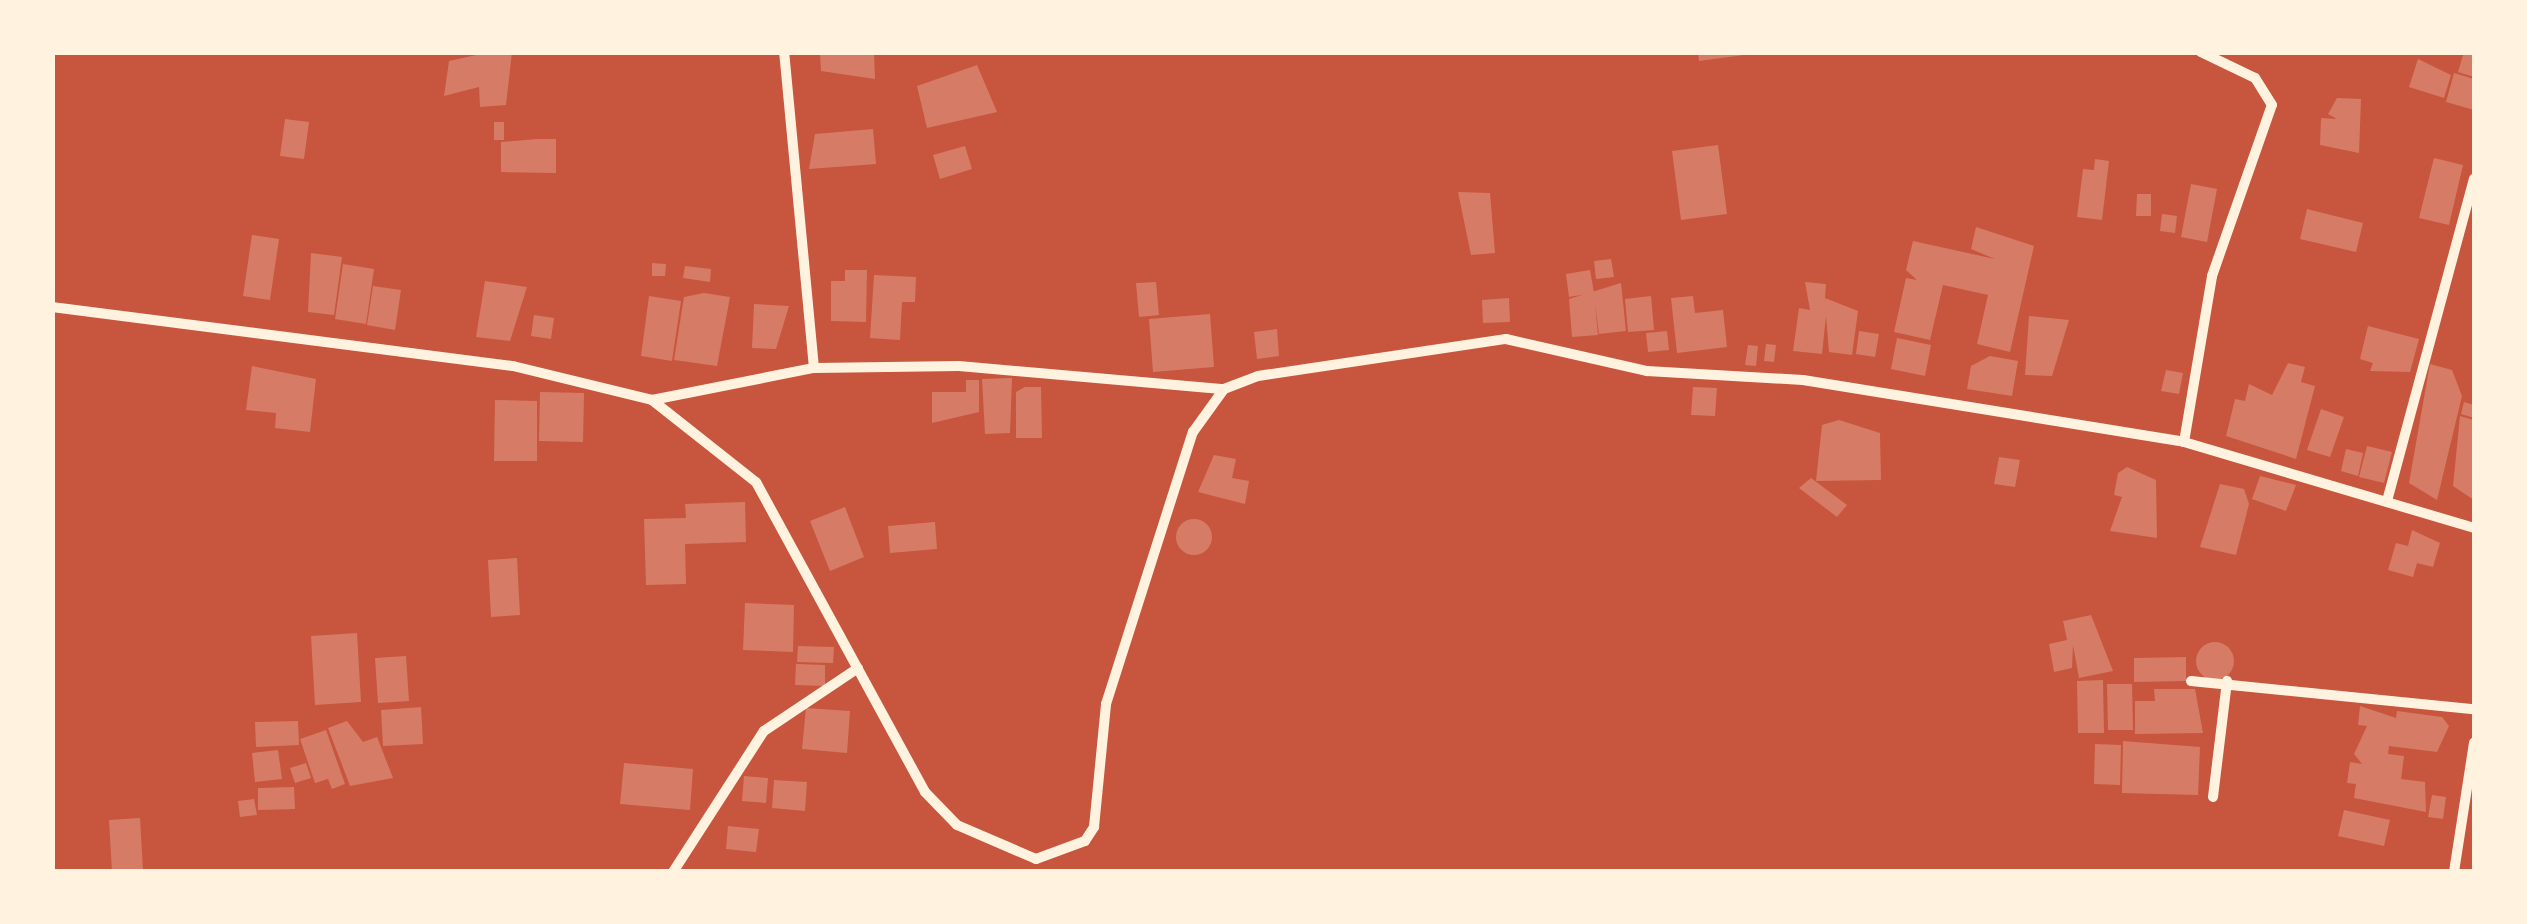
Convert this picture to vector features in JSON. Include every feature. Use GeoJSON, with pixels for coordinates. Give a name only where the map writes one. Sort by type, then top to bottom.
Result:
{"type":"FeatureCollection","features":[{"type":"Feature","properties":{"kind":"street"},"geometry":{"type":"LineString","coordinates":[[784,52],[814,368]]}},
{"type":"Feature","properties":{"kind":"street"},"geometry":{"type":"LineString","coordinates":[[2184,442],[2212,276],[2272,105],[2256,78],[2201,52]]}},
{"type":"Feature","properties":{"kind":"street"},"geometry":{"type":"LineString","coordinates":[[2387,501],[2474,179]]}},
{"type":"Feature","properties":{"kind":"street"},"geometry":{"type":"LineString","coordinates":[[52,307],[513,366],[652,400],[756,482],[858,668],[942,810],[1035,865],[1085,841],[1094,826],[1112,677],[1193,432],[1224,390]]}},
{"type":"Feature","properties":{"kind":"street"},"geometry":{"type":"LineString","coordinates":[[652,400],[814,368],[959,366],[1224,390],[1334,362],[1506,339],[1647,370],[1803,380],[2184,442],[2474,528]]}},
{"type":"Feature","properties":{"kind":"street"},"geometry":{"type":"LineString","coordinates":[[673,872],[764,731],[858,668]]}},
{"type":"Feature","properties":{"kind":"street"},"geometry":{"type":"LineString","coordinates":[[2191,681],[2474,708]]}},
{"type":"Feature","properties":{"kind":"street"},"geometry":{"type":"LineString","coordinates":[[2214,797],[2228,682]]}},
{"type":"Feature","properties":{"kind":"street"},"geometry":{"type":"LineString","coordinates":[[2454,872],[2474,744]]}},
{"type":"Feature","properties":{"kind":"building"},"geometry":{"type":"Polygon","coordinates":[[[490,52],[512,52],[506,105],[480,107],[479,87],[444,96],[449,61],[490,52]]]}},
{"type":"Feature","properties":{"kind":"building"},"geometry":{"type":"Polygon","coordinates":[[[820,52],[874,52],[875,79],[821,71],[820,52]]]}},
{"type":"Feature","properties":{"kind":"building"},"geometry":{"type":"Polygon","coordinates":[[[1698,52],[1744,52],[1744,55],[1699,61],[1698,52]]]}},
{"type":"Feature","properties":{"kind":"building"},"geometry":{"type":"Polygon","coordinates":[[[2464,52],[2474,52],[2474,77],[2458,72],[2464,52]]]}},
{"type":"Feature","properties":{"kind":"building"},"geometry":{"type":"Polygon","coordinates":[[[2418,59],[2451,75],[2444,98],[2409,87],[2418,59]]]}},
{"type":"Feature","properties":{"kind":"building"},"geometry":{"type":"Polygon","coordinates":[[[977,65],[997,112],[927,128],[917,86],[977,65]]]}},
{"type":"Feature","properties":{"kind":"building"},"geometry":{"type":"Polygon","coordinates":[[[2454,73],[2474,79],[2474,110],[2446,102],[2454,73]]]}},
{"type":"Feature","properties":{"kind":"building"},"geometry":{"type":"Polygon","coordinates":[[[2337,98],[2361,99],[2359,153],[2320,145],[2321,118],[2337,119],[2328,114],[2337,98]]]}},
{"type":"Feature","properties":{"kind":"building"},"geometry":{"type":"Polygon","coordinates":[[[285,119],[309,122],[304,159],[280,156],[285,119]]]}},
{"type":"Feature","properties":{"kind":"building"},"geometry":{"type":"Polygon","coordinates":[[[494,122],[504,122],[504,140],[494,140],[494,122]]]}},
{"type":"Feature","properties":{"kind":"building"},"geometry":{"type":"Polygon","coordinates":[[[873,129],[876,164],[809,169],[815,134],[873,129]]]}},
{"type":"Feature","properties":{"kind":"building"},"geometry":{"type":"Polygon","coordinates":[[[556,139],[556,173],[501,172],[501,142],[556,139]]]}},
{"type":"Feature","properties":{"kind":"building"},"geometry":{"type":"Polygon","coordinates":[[[1718,145],[1727,214],[1681,220],[1672,151],[1718,145]]]}},
{"type":"Feature","properties":{"kind":"building"},"geometry":{"type":"Polygon","coordinates":[[[965,146],[972,169],[940,179],[933,155],[965,146]]]}},
{"type":"Feature","properties":{"kind":"building"},"geometry":{"type":"Polygon","coordinates":[[[2434,158],[2463,165],[2449,225],[2419,218],[2434,158]]]}},
{"type":"Feature","properties":{"kind":"building"},"geometry":{"type":"Polygon","coordinates":[[[2095,159],[2109,161],[2102,220],[2077,217],[2083,169],[2094,170],[2095,159]]]}},
{"type":"Feature","properties":{"kind":"building"},"geometry":{"type":"Polygon","coordinates":[[[2191,184],[2217,189],[2207,242],[2181,237],[2191,184]]]}},
{"type":"Feature","properties":{"kind":"building"},"geometry":{"type":"Polygon","coordinates":[[[1458,192],[1490,193],[1495,253],[1471,255],[1458,192]]]}},
{"type":"Feature","properties":{"kind":"building"},"geometry":{"type":"Polygon","coordinates":[[[2137,194],[2151,194],[2151,216],[2136,216],[2137,194]]]}},
{"type":"Feature","properties":{"kind":"building"},"geometry":{"type":"Polygon","coordinates":[[[2307,209],[2363,223],[2356,252],[2300,239],[2307,209]]]}},
{"type":"Feature","properties":{"kind":"building"},"geometry":{"type":"Polygon","coordinates":[[[2162,214],[2177,216],[2175,233],[2160,231],[2162,214]]]}},
{"type":"Feature","properties":{"kind":"building"},"geometry":{"type":"Polygon","coordinates":[[[1976,227],[2034,246],[2010,352],[1977,344],[1988,295],[1943,285],[1930,340],[1894,332],[1906,278],[1917,280],[1906,270],[1913,241],[1995,259],[1971,249],[1976,227]]]}},
{"type":"Feature","properties":{"kind":"building"},"geometry":{"type":"Polygon","coordinates":[[[252,235],[279,239],[270,300],[243,296],[252,235]]]}},
{"type":"Feature","properties":{"kind":"building"},"geometry":{"type":"Polygon","coordinates":[[[311,253],[342,257],[334,315],[308,312],[311,253]]]}},
{"type":"Feature","properties":{"kind":"building"},"geometry":{"type":"Polygon","coordinates":[[[1611,259],[1614,277],[1596,279],[1594,261],[1611,259]]]}},
{"type":"Feature","properties":{"kind":"building"},"geometry":{"type":"Polygon","coordinates":[[[652,263],[666,264],[665,276],[652,276],[652,263]]]}},
{"type":"Feature","properties":{"kind":"building"},"geometry":{"type":"Polygon","coordinates":[[[343,264],[374,269],[366,324],[335,319],[343,264]]]}},
{"type":"Feature","properties":{"kind":"building"},"geometry":{"type":"Polygon","coordinates":[[[685,266],[711,269],[710,282],[683,278],[685,266]]]}},
{"type":"Feature","properties":{"kind":"building"},"geometry":{"type":"Polygon","coordinates":[[[845,270],[867,270],[866,322],[831,321],[831,281],[845,281],[845,270]]]}},
{"type":"Feature","properties":{"kind":"building"},"geometry":{"type":"Polygon","coordinates":[[[1590,270],[1594,293],[1569,297],[1566,274],[1590,270]]]}},
{"type":"Feature","properties":{"kind":"building"},"geometry":{"type":"Polygon","coordinates":[[[874,275],[916,277],[915,302],[902,302],[900,340],[870,338],[874,275]]]}},
{"type":"Feature","properties":{"kind":"building"},"geometry":{"type":"Polygon","coordinates":[[[485,281],[527,287],[510,341],[476,337],[485,281]]]}},
{"type":"Feature","properties":{"kind":"building"},"geometry":{"type":"Polygon","coordinates":[[[1156,282],[1159,315],[1139,317],[1136,283],[1156,282]]]}},
{"type":"Feature","properties":{"kind":"building"},"geometry":{"type":"Polygon","coordinates":[[[1805,282],[1826,284],[1825,298],[1858,311],[1852,355],[1829,352],[1826,316],[1822,354],[1793,351],[1799,308],[1810,310],[1805,282]]]}},
{"type":"Feature","properties":{"kind":"building"},"geometry":{"type":"Polygon","coordinates":[[[1621,283],[1626,331],[1599,334],[1595,304],[1598,335],[1572,337],[1569,299],[1621,283]]]}},
{"type":"Feature","properties":{"kind":"building"},"geometry":{"type":"Polygon","coordinates":[[[373,286],[401,290],[395,330],[367,325],[373,286]]]}},
{"type":"Feature","properties":{"kind":"building"},"geometry":{"type":"Polygon","coordinates":[[[704,293],[730,297],[717,366],[674,360],[684,297],[704,293]]]}},
{"type":"Feature","properties":{"kind":"building"},"geometry":{"type":"Polygon","coordinates":[[[649,296],[681,301],[672,361],[641,356],[649,296]]]}},
{"type":"Feature","properties":{"kind":"building"},"geometry":{"type":"Polygon","coordinates":[[[1651,296],[1654,330],[1628,332],[1625,299],[1651,296]]]}},
{"type":"Feature","properties":{"kind":"building"},"geometry":{"type":"Polygon","coordinates":[[[1693,296],[1695,313],[1723,310],[1727,347],[1677,353],[1671,298],[1693,296]]]}},
{"type":"Feature","properties":{"kind":"building"},"geometry":{"type":"Polygon","coordinates":[[[1509,298],[1510,322],[1483,323],[1482,300],[1509,298]]]}},
{"type":"Feature","properties":{"kind":"building"},"geometry":{"type":"Polygon","coordinates":[[[754,304],[789,306],[776,349],[752,348],[754,304]]]}},
{"type":"Feature","properties":{"kind":"building"},"geometry":{"type":"Polygon","coordinates":[[[1210,314],[1214,367],[1153,372],[1149,319],[1210,314]]]}},
{"type":"Feature","properties":{"kind":"building"},"geometry":{"type":"Polygon","coordinates":[[[534,315],[554,318],[551,339],[531,336],[534,315]]]}},
{"type":"Feature","properties":{"kind":"building"},"geometry":{"type":"Polygon","coordinates":[[[2029,316],[2069,320],[2052,376],[2025,375],[2029,316]]]}},
{"type":"Feature","properties":{"kind":"building"},"geometry":{"type":"Polygon","coordinates":[[[2368,326],[2419,339],[2410,372],[2370,371],[2373,363],[2360,359],[2368,326]]]}},
{"type":"Feature","properties":{"kind":"building"},"geometry":{"type":"Polygon","coordinates":[[[1277,329],[1279,356],[1257,359],[1254,332],[1277,329]]]}},
{"type":"Feature","properties":{"kind":"building"},"geometry":{"type":"Polygon","coordinates":[[[1667,331],[1669,350],[1648,352],[1646,333],[1667,331]]]}},
{"type":"Feature","properties":{"kind":"building"},"geometry":{"type":"Polygon","coordinates":[[[1859,331],[1879,334],[1875,357],[1856,354],[1859,331]]]}},
{"type":"Feature","properties":{"kind":"building"},"geometry":{"type":"Polygon","coordinates":[[[1897,338],[1931,345],[1925,376],[1891,369],[1897,338]]]}},
{"type":"Feature","properties":{"kind":"building"},"geometry":{"type":"Polygon","coordinates":[[[1766,344],[1776,345],[1774,362],[1764,361],[1766,344]]]}},
{"type":"Feature","properties":{"kind":"building"},"geometry":{"type":"Polygon","coordinates":[[[1748,345],[1758,346],[1756,366],[1745,365],[1748,345]]]}},
{"type":"Feature","properties":{"kind":"building"},"geometry":{"type":"Polygon","coordinates":[[[1990,356],[2018,361],[2012,396],[1967,389],[1971,366],[1990,356]]]}},
{"type":"Feature","properties":{"kind":"building"},"geometry":{"type":"Polygon","coordinates":[[[2288,363],[2305,367],[2301,382],[2315,386],[2296,459],[2226,436],[2235,399],[2245,401],[2249,384],[2272,395],[2288,363]]]}},
{"type":"Feature","properties":{"kind":"building"},"geometry":{"type":"Polygon","coordinates":[[[2430,364],[2452,370],[2462,396],[2437,500],[2409,483],[2430,364]]]}},
{"type":"Feature","properties":{"kind":"building"},"geometry":{"type":"Polygon","coordinates":[[[252,366],[316,379],[310,432],[275,428],[276,413],[246,410],[252,366]]]}},
{"type":"Feature","properties":{"kind":"building"},"geometry":{"type":"Polygon","coordinates":[[[2166,370],[2183,373],[2179,394],[2161,391],[2166,370]]]}},
{"type":"Feature","properties":{"kind":"building"},"geometry":{"type":"Polygon","coordinates":[[[1012,378],[1010,433],[985,434],[982,379],[1012,378]]]}},
{"type":"Feature","properties":{"kind":"building"},"geometry":{"type":"Polygon","coordinates":[[[966,380],[979,380],[979,412],[932,423],[932,392],[966,392],[966,380]]]}},
{"type":"Feature","properties":{"kind":"building"},"geometry":{"type":"Polygon","coordinates":[[[1025,387],[1041,387],[1042,438],[1016,438],[1016,392],[1025,387]]]}},
{"type":"Feature","properties":{"kind":"building"},"geometry":{"type":"Polygon","coordinates":[[[1693,387],[1717,388],[1715,416],[1691,415],[1693,387]]]}},
{"type":"Feature","properties":{"kind":"building"},"geometry":{"type":"Polygon","coordinates":[[[540,392],[584,393],[583,442],[539,441],[540,392]]]}},
{"type":"Feature","properties":{"kind":"building"},"geometry":{"type":"Polygon","coordinates":[[[495,400],[537,401],[537,461],[494,461],[495,400]]]}},
{"type":"Feature","properties":{"kind":"building"},"geometry":{"type":"Polygon","coordinates":[[[2464,402],[2474,405],[2474,418],[2461,414],[2464,402]]]}},
{"type":"Feature","properties":{"kind":"building"},"geometry":{"type":"Polygon","coordinates":[[[2321,409],[2344,417],[2330,457],[2307,450],[2321,409]]]}},
{"type":"Feature","properties":{"kind":"building"},"geometry":{"type":"Polygon","coordinates":[[[2460,416],[2474,420],[2474,500],[2453,486],[2460,416]]]}},
{"type":"Feature","properties":{"kind":"building"},"geometry":{"type":"Polygon","coordinates":[[[1839,420],[1880,433],[1881,480],[1816,481],[1822,425],[1839,420]]]}},
{"type":"Feature","properties":{"kind":"building"},"geometry":{"type":"Polygon","coordinates":[[[2367,446],[2392,452],[2384,483],[2359,477],[2367,446]]]}},
{"type":"Feature","properties":{"kind":"building"},"geometry":{"type":"Polygon","coordinates":[[[2346,449],[2363,453],[2358,476],[2341,471],[2346,449]]]}},
{"type":"Feature","properties":{"kind":"building"},"geometry":{"type":"Polygon","coordinates":[[[1214,455],[1236,459],[1232,478],[1249,481],[1245,504],[1198,492],[1214,455]]]}},
{"type":"Feature","properties":{"kind":"building"},"geometry":{"type":"Polygon","coordinates":[[[1999,457],[2020,460],[2015,487],[1994,484],[1999,457]]]}},
{"type":"Feature","properties":{"kind":"building"},"geometry":{"type":"Polygon","coordinates":[[[2127,467],[2156,480],[2157,538],[2110,531],[2122,497],[2114,495],[2118,473],[2127,467]]]}},
{"type":"Feature","properties":{"kind":"building"},"geometry":{"type":"Polygon","coordinates":[[[2260,476],[2296,485],[2286,511],[2252,499],[2260,476]]]}},
{"type":"Feature","properties":{"kind":"building"},"geometry":{"type":"Polygon","coordinates":[[[1811,478],[1847,505],[1837,517],[1799,488],[1811,478]]]}},
{"type":"Feature","properties":{"kind":"building"},"geometry":{"type":"Polygon","coordinates":[[[2220,484],[2244,489],[2249,504],[2236,555],[2200,547],[2220,484]]]}},
{"type":"Feature","properties":{"kind":"building"},"geometry":{"type":"Polygon","coordinates":[[[745,502],[746,542],[685,544],[686,584],[646,585],[644,519],[686,518],[685,504],[745,502]]]}},
{"type":"Feature","properties":{"kind":"building"},"geometry":{"type":"Polygon","coordinates":[[[845,507],[864,557],[830,571],[810,521],[845,507]]]}},
{"type":"Feature","properties":{"kind":"building"},"geometry":{"type":"Polygon","coordinates":[[[1194,519],[1207,524],[1212,537],[1207,550],[1194,555],[1181,550],[1176,537],[1181,524],[1194,519]]]}},
{"type":"Feature","properties":{"kind":"building"},"geometry":{"type":"Polygon","coordinates":[[[935,522],[937,549],[890,553],[888,526],[935,522]]]}},
{"type":"Feature","properties":{"kind":"building"},"geometry":{"type":"Polygon","coordinates":[[[2412,530],[2440,543],[2433,567],[2417,563],[2413,577],[2388,570],[2396,543],[2408,546],[2412,530]]]}},
{"type":"Feature","properties":{"kind":"building"},"geometry":{"type":"Polygon","coordinates":[[[517,558],[520,615],[491,617],[488,560],[517,558]]]}},
{"type":"Feature","properties":{"kind":"building"},"geometry":{"type":"Polygon","coordinates":[[[745,603],[794,605],[793,652],[743,650],[745,603]]]}},
{"type":"Feature","properties":{"kind":"building"},"geometry":{"type":"Polygon","coordinates":[[[2091,615],[2113,671],[2079,678],[2073,645],[2072,668],[2054,672],[2049,644],[2067,640],[2063,621],[2091,615]]]}},
{"type":"Feature","properties":{"kind":"building"},"geometry":{"type":"Polygon","coordinates":[[[357,633],[361,702],[315,705],[311,636],[357,633]]]}},
{"type":"Feature","properties":{"kind":"building"},"geometry":{"type":"Polygon","coordinates":[[[2215,642],[2228,648],[2234,661],[2228,674],[2215,680],[2202,674],[2196,661],[2202,648],[2215,642]]]}},
{"type":"Feature","properties":{"kind":"building"},"geometry":{"type":"Polygon","coordinates":[[[798,646],[834,647],[833,663],[797,662],[798,646]]]}},
{"type":"Feature","properties":{"kind":"building"},"geometry":{"type":"Polygon","coordinates":[[[406,656],[409,701],[378,703],[375,658],[406,656]]]}},
{"type":"Feature","properties":{"kind":"building"},"geometry":{"type":"Polygon","coordinates":[[[2186,657],[2186,681],[2134,682],[2134,658],[2186,657]]]}},
{"type":"Feature","properties":{"kind":"building"},"geometry":{"type":"Polygon","coordinates":[[[796,664],[825,665],[825,686],[795,685],[796,664]]]}},
{"type":"Feature","properties":{"kind":"building"},"geometry":{"type":"Polygon","coordinates":[[[2103,680],[2104,733],[2078,733],[2077,681],[2103,680]]]}},
{"type":"Feature","properties":{"kind":"building"},"geometry":{"type":"Polygon","coordinates":[[[2107,684],[2132,684],[2133,730],[2108,730],[2107,684]]]}},
{"type":"Feature","properties":{"kind":"building"},"geometry":{"type":"Polygon","coordinates":[[[2154,689],[2195,689],[2203,733],[2135,734],[2135,701],[2155,701],[2154,689]]]}},
{"type":"Feature","properties":{"kind":"building"},"geometry":{"type":"Polygon","coordinates":[[[2360,706],[2396,718],[2397,711],[2442,717],[2449,726],[2437,752],[2389,746],[2388,754],[2404,756],[2401,779],[2425,782],[2426,812],[2354,798],[2356,784],[2347,783],[2350,762],[2362,764],[2354,754],[2367,726],[2358,725],[2360,706]]]}},
{"type":"Feature","properties":{"kind":"building"},"geometry":{"type":"Polygon","coordinates":[[[421,707],[423,744],[383,746],[381,710],[421,707]]]}},
{"type":"Feature","properties":{"kind":"building"},"geometry":{"type":"Polygon","coordinates":[[[806,708],[850,711],[847,753],[802,749],[806,708]]]}},
{"type":"Feature","properties":{"kind":"building"},"geometry":{"type":"Polygon","coordinates":[[[298,721],[299,745],[256,747],[255,722],[298,721]]]}},
{"type":"Feature","properties":{"kind":"building"},"geometry":{"type":"Polygon","coordinates":[[[347,721],[363,742],[377,737],[393,778],[350,786],[328,728],[347,721]]]}},
{"type":"Feature","properties":{"kind":"building"},"geometry":{"type":"Polygon","coordinates":[[[326,730],[345,784],[332,789],[328,779],[315,783],[300,739],[326,730]]]}},
{"type":"Feature","properties":{"kind":"building"},"geometry":{"type":"Polygon","coordinates":[[[2123,741],[2200,747],[2198,795],[2122,793],[2123,741]]]}},
{"type":"Feature","properties":{"kind":"building"},"geometry":{"type":"Polygon","coordinates":[[[2095,744],[2121,745],[2120,785],[2094,784],[2095,744]]]}},
{"type":"Feature","properties":{"kind":"building"},"geometry":{"type":"Polygon","coordinates":[[[278,750],[282,779],[255,782],[252,753],[278,750]]]}},
{"type":"Feature","properties":{"kind":"building"},"geometry":{"type":"Polygon","coordinates":[[[306,763],[311,778],[295,783],[290,768],[306,763]]]}},
{"type":"Feature","properties":{"kind":"building"},"geometry":{"type":"Polygon","coordinates":[[[624,763],[693,769],[690,810],[620,804],[624,763]]]}},
{"type":"Feature","properties":{"kind":"building"},"geometry":{"type":"Polygon","coordinates":[[[744,776],[768,778],[766,803],[742,801],[744,776]]]}},
{"type":"Feature","properties":{"kind":"building"},"geometry":{"type":"Polygon","coordinates":[[[774,780],[807,782],[805,811],[772,808],[774,780]]]}},
{"type":"Feature","properties":{"kind":"building"},"geometry":{"type":"Polygon","coordinates":[[[294,787],[295,809],[258,810],[258,788],[294,787]]]}},
{"type":"Feature","properties":{"kind":"building"},"geometry":{"type":"Polygon","coordinates":[[[2432,795],[2446,797],[2443,819],[2428,817],[2432,795]]]}},
{"type":"Feature","properties":{"kind":"building"},"geometry":{"type":"Polygon","coordinates":[[[254,799],[257,815],[240,817],[238,801],[254,799]]]}},
{"type":"Feature","properties":{"kind":"building"},"geometry":{"type":"Polygon","coordinates":[[[2344,810],[2390,820],[2384,846],[2338,836],[2344,810]]]}},
{"type":"Feature","properties":{"kind":"building"},"geometry":{"type":"Polygon","coordinates":[[[140,818],[143,870],[112,872],[109,820],[140,818]]]}},
{"type":"Feature","properties":{"kind":"building"},"geometry":{"type":"Polygon","coordinates":[[[728,826],[759,829],[756,852],[726,849],[728,826]]]}}]}
